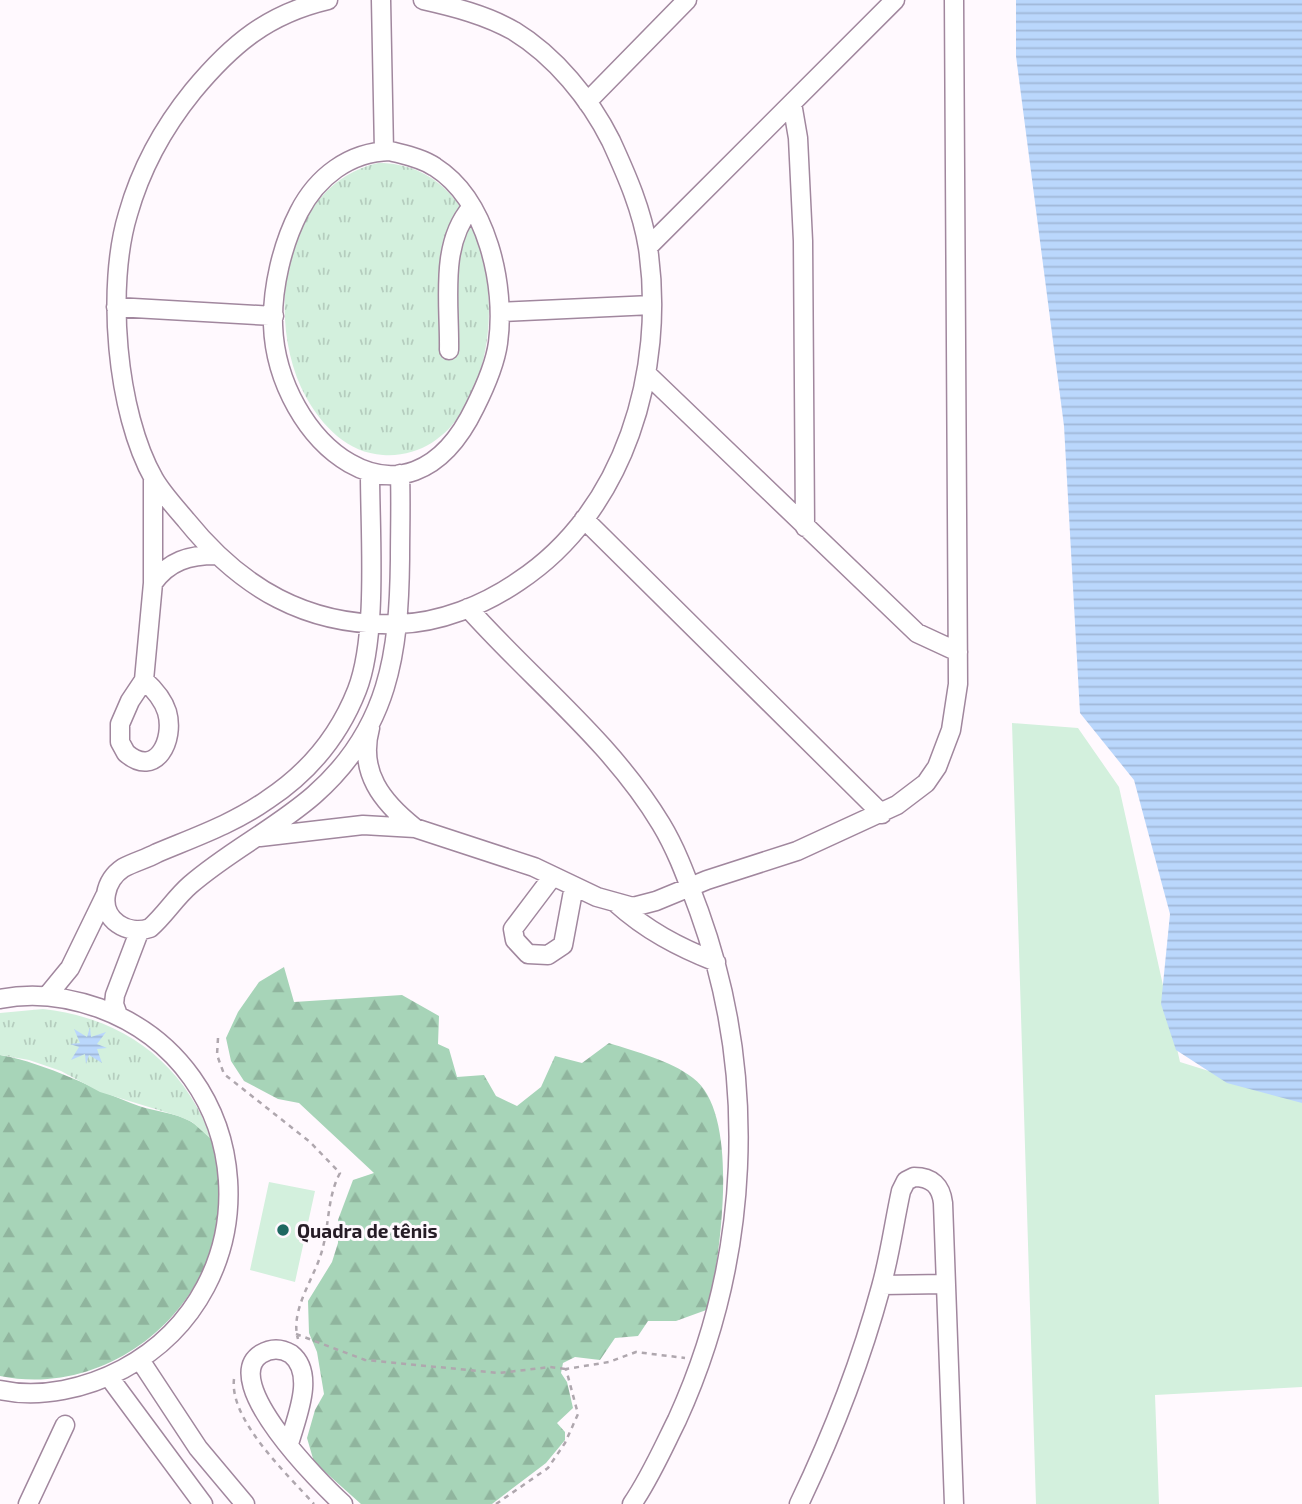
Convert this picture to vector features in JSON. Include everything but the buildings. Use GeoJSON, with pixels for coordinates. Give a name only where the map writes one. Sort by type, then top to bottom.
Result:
{"type":"FeatureCollection","features":[{"type":"Feature","properties":{"kind":"street"},"geometry":{"type":"LineString","coordinates":[[144,680],[153,583],[153,477],[124,386],[116,307],[127,217],[151,152],[209,72],[235,46],[295,0]]}},
{"type":"Feature","properties":{"kind":"street"},"geometry":{"type":"LineString","coordinates":[[275,17],[328,0]]}},
{"type":"Feature","properties":{"kind":"street"},"geometry":{"type":"LineString","coordinates":[[381,0],[384,151]]}},
{"type":"Feature","properties":{"kind":"street"},"geometry":{"type":"LineString","coordinates":[[153,477],[216,555],[254,587],[281,600],[352,623],[399,624],[431,619],[468,608],[501,593],[529,575],[550,558],[584,519],[619,464],[634,424],[652,336],[648,247],[628,176],[603,124],[559,69],[518,34],[468,5],[423,0]]}},
{"type":"Feature","properties":{"kind":"street"},"geometry":{"type":"LineString","coordinates":[[587,102],[687,0]]}},
{"type":"Feature","properties":{"kind":"street"},"geometry":{"type":"LineString","coordinates":[[648,247],[895,0]]}},
{"type":"Feature","properties":{"kind":"street"},"geometry":{"type":"LineString","coordinates":[[260,837],[353,826],[415,828],[534,867],[616,903],[633,907],[797,850],[882,814],[926,783],[937,767],[953,719],[958,684],[954,0]]}},
{"type":"Feature","properties":{"kind":"street"},"geometry":{"type":"LineString","coordinates":[[792,103],[798,138],[803,228],[805,527]]}},
{"type":"Feature","properties":{"kind":"street"},"geometry":{"type":"LineString","coordinates":[[384,151],[404,155],[435,167],[471,208],[494,258],[500,312],[492,367],[469,420],[459,434],[431,461],[415,471],[370,474],[352,467],[311,432],[291,400],[280,366],[274,316],[286,242],[302,205],[316,184],[334,169],[355,157],[384,151]]}},
{"type":"Feature","properties":{"kind":"street"},"geometry":{"type":"LineString","coordinates":[[449,349],[450,254],[457,227],[471,208]]}},
{"type":"Feature","properties":{"kind":"street"},"geometry":{"type":"LineString","coordinates":[[500,312],[652,305]]}},
{"type":"Feature","properties":{"kind":"street"},"geometry":{"type":"LineString","coordinates":[[116,307],[274,316]]}},
{"type":"Feature","properties":{"kind":"street"},"geometry":{"type":"LineString","coordinates":[[646,373],[916,633],[958,652]]}},
{"type":"Feature","properties":{"kind":"street"},"geometry":{"type":"LineString","coordinates":[[47,996],[70,968],[110,882],[123,869],[247,813],[286,786],[316,758],[339,729],[357,690],[368,649],[370,474]]}},
{"type":"Feature","properties":{"kind":"street"},"geometry":{"type":"LineString","coordinates":[[118,1015],[114,1004],[115,995],[139,932],[156,923],[188,887],[206,872],[300,807],[332,777],[356,746],[373,716],[392,671],[399,624],[400,474]]}},
{"type":"Feature","properties":{"kind":"street"},"geometry":{"type":"LineString","coordinates":[[584,519],[882,814]]}},
{"type":"Feature","properties":{"kind":"street"},"geometry":{"type":"LineString","coordinates":[[153,583],[161,572],[181,560],[194,556],[216,555]]}},
{"type":"Feature","properties":{"kind":"street"},"geometry":{"type":"LineString","coordinates":[[468,608],[620,768],[661,824],[690,888],[716,962],[736,1062],[739,1148],[731,1250],[705,1354],[670,1434],[632,1504]]}},
{"type":"Feature","properties":{"kind":"street"},"geometry":{"type":"LineString","coordinates":[[373,716],[368,747],[370,777],[393,812],[415,828]]}},
{"type":"Feature","properties":{"kind":"street"},"geometry":{"type":"LineString","coordinates":[[553,876],[513,929],[515,940],[528,954],[548,955],[563,945],[575,886]]}},
{"type":"Feature","properties":{"kind":"street"},"geometry":{"type":"LineString","coordinates":[[105,896],[107,911],[113,919],[119,925],[139,932]]}},
{"type":"Feature","properties":{"kind":"street"},"geometry":{"type":"LineString","coordinates":[[616,903],[640,925],[682,948],[716,962]]}},
{"type":"Feature","properties":{"kind":"street"},"geometry":{"type":"LineString","coordinates":[[0,999],[47,996],[83,1002],[118,1015],[148,1033],[174,1055],[196,1083],[221,1135],[230,1180],[224,1238],[209,1282],[190,1312],[167,1338],[140,1360],[109,1377],[76,1388],[41,1393],[0,1390]]}},
{"type":"Feature","properties":{"kind":"street"},"geometry":{"type":"LineString","coordinates":[[799,1504],[838,1414],[881,1285],[901,1191],[906,1181],[914,1177],[933,1180],[942,1195],[954,1504]]}},
{"type":"Feature","properties":{"kind":"street"},"geometry":{"type":"LineString","coordinates":[[881,1285],[944,1284]]}},
{"type":"Feature","properties":{"kind":"street"},"geometry":{"type":"LineString","coordinates":[[289,1444],[304,1372],[291,1354],[272,1350],[254,1359],[250,1370],[250,1382],[260,1405],[289,1444],[343,1504]]}},
{"type":"Feature","properties":{"kind":"street"},"geometry":{"type":"LineString","coordinates":[[140,1360],[198,1448],[245,1504]]}},
{"type":"Feature","properties":{"kind":"street"},"geometry":{"type":"LineString","coordinates":[[109,1377],[203,1504]]}},
{"type":"Feature","properties":{"kind":"street"},"geometry":{"type":"LineString","coordinates":[[28,1504],[65,1425]]}},
{"type":"Feature","properties":{"kind":"path"},"geometry":{"type":"LineString","coordinates":[[218,1038],[217,1055],[224,1074],[310,1142],[340,1173],[330,1192],[321,1256],[302,1301],[296,1334],[365,1360],[499,1373],[550,1367],[566,1369],[609,1362],[636,1352],[649,1351],[680,1359],[705,1354]]}},
{"type":"Feature","properties":{"kind":"path"},"geometry":{"type":"LineString","coordinates":[[496,1504],[548,1468],[565,1443],[578,1414],[566,1369]]}},
{"type":"Feature","properties":{"kind":"green space"},"geometry":{"type":"Polygon","coordinates":[[[378,163],[427,176],[462,209],[483,257],[489,312],[482,366],[461,413],[428,445],[383,455],[358,449],[347,443],[328,428],[312,408],[293,366],[286,331],[285,295],[290,260],[302,227],[320,198],[346,176],[378,163]]]}},
{"type":"Feature","properties":{"kind":"green space"},"geometry":{"type":"Polygon","coordinates":[[[1012,723],[1078,728],[1119,787],[1180,1062],[1302,1100],[1302,1387],[1155,1395],[1159,1504],[1036,1504],[1012,723]]]}},
{"type":"Feature","properties":{"kind":"green space"},"geometry":{"type":"Polygon","coordinates":[[[284,967],[294,1002],[402,995],[439,1016],[438,1044],[449,1049],[457,1077],[484,1075],[496,1096],[517,1106],[541,1087],[555,1056],[582,1063],[609,1043],[674,1066],[693,1078],[708,1096],[718,1122],[723,1188],[718,1256],[709,1309],[676,1321],[648,1321],[638,1336],[615,1338],[600,1360],[575,1357],[563,1363],[561,1373],[567,1382],[573,1408],[557,1423],[565,1432],[565,1440],[546,1463],[492,1504],[361,1504],[314,1462],[307,1438],[315,1410],[324,1394],[317,1352],[309,1333],[308,1301],[332,1262],[338,1243],[338,1220],[353,1180],[374,1173],[299,1103],[278,1099],[244,1081],[231,1061],[226,1038],[238,1012],[259,982],[284,967]]]}},
{"type":"Feature","properties":{"kind":"green space"},"geometry":{"type":"Polygon","coordinates":[[[43,1009],[100,1022],[147,1049],[168,1067],[185,1088],[212,1140],[192,1122],[178,1116],[100,1092],[61,1071],[29,1060],[0,1055],[0,1013],[43,1009]]]}},
{"type":"Feature","properties":{"kind":"green space"},"geometry":{"type":"Polygon","coordinates":[[[0,1055],[54,1071],[139,1106],[184,1118],[206,1133],[216,1150],[219,1195],[215,1236],[201,1274],[180,1308],[152,1336],[118,1358],[81,1373],[41,1379],[0,1376],[0,1055]]]}},
{"type":"Feature","properties":{"kind":"green space","name":"Quadra de tênis"},"geometry":{"type":"Polygon","coordinates":[[[269,1182],[315,1191],[295,1282],[250,1270],[269,1182]]]}},
{"type":"Feature","properties":{"kind":"water"},"geometry":{"type":"Polygon","coordinates":[[[1016,0],[1302,0],[1302,1103],[1227,1083],[1176,1050],[1161,1004],[1170,914],[1134,780],[1080,713],[1064,426],[1016,56],[1016,0]]]}},
{"type":"Feature","properties":{"kind":"water"},"geometry":{"type":"Polygon","coordinates":[[[90,1027],[91,1037],[106,1032],[97,1044],[107,1048],[97,1049],[102,1063],[89,1055],[86,1064],[85,1054],[71,1060],[79,1047],[70,1044],[80,1043],[74,1029],[87,1037],[90,1027]]]}},
{"type":"Feature","properties":{"kind":"place","name":"Quadra de tênis"},"geometry":{"type":"Point","coordinates":[283,1230]}}]}
